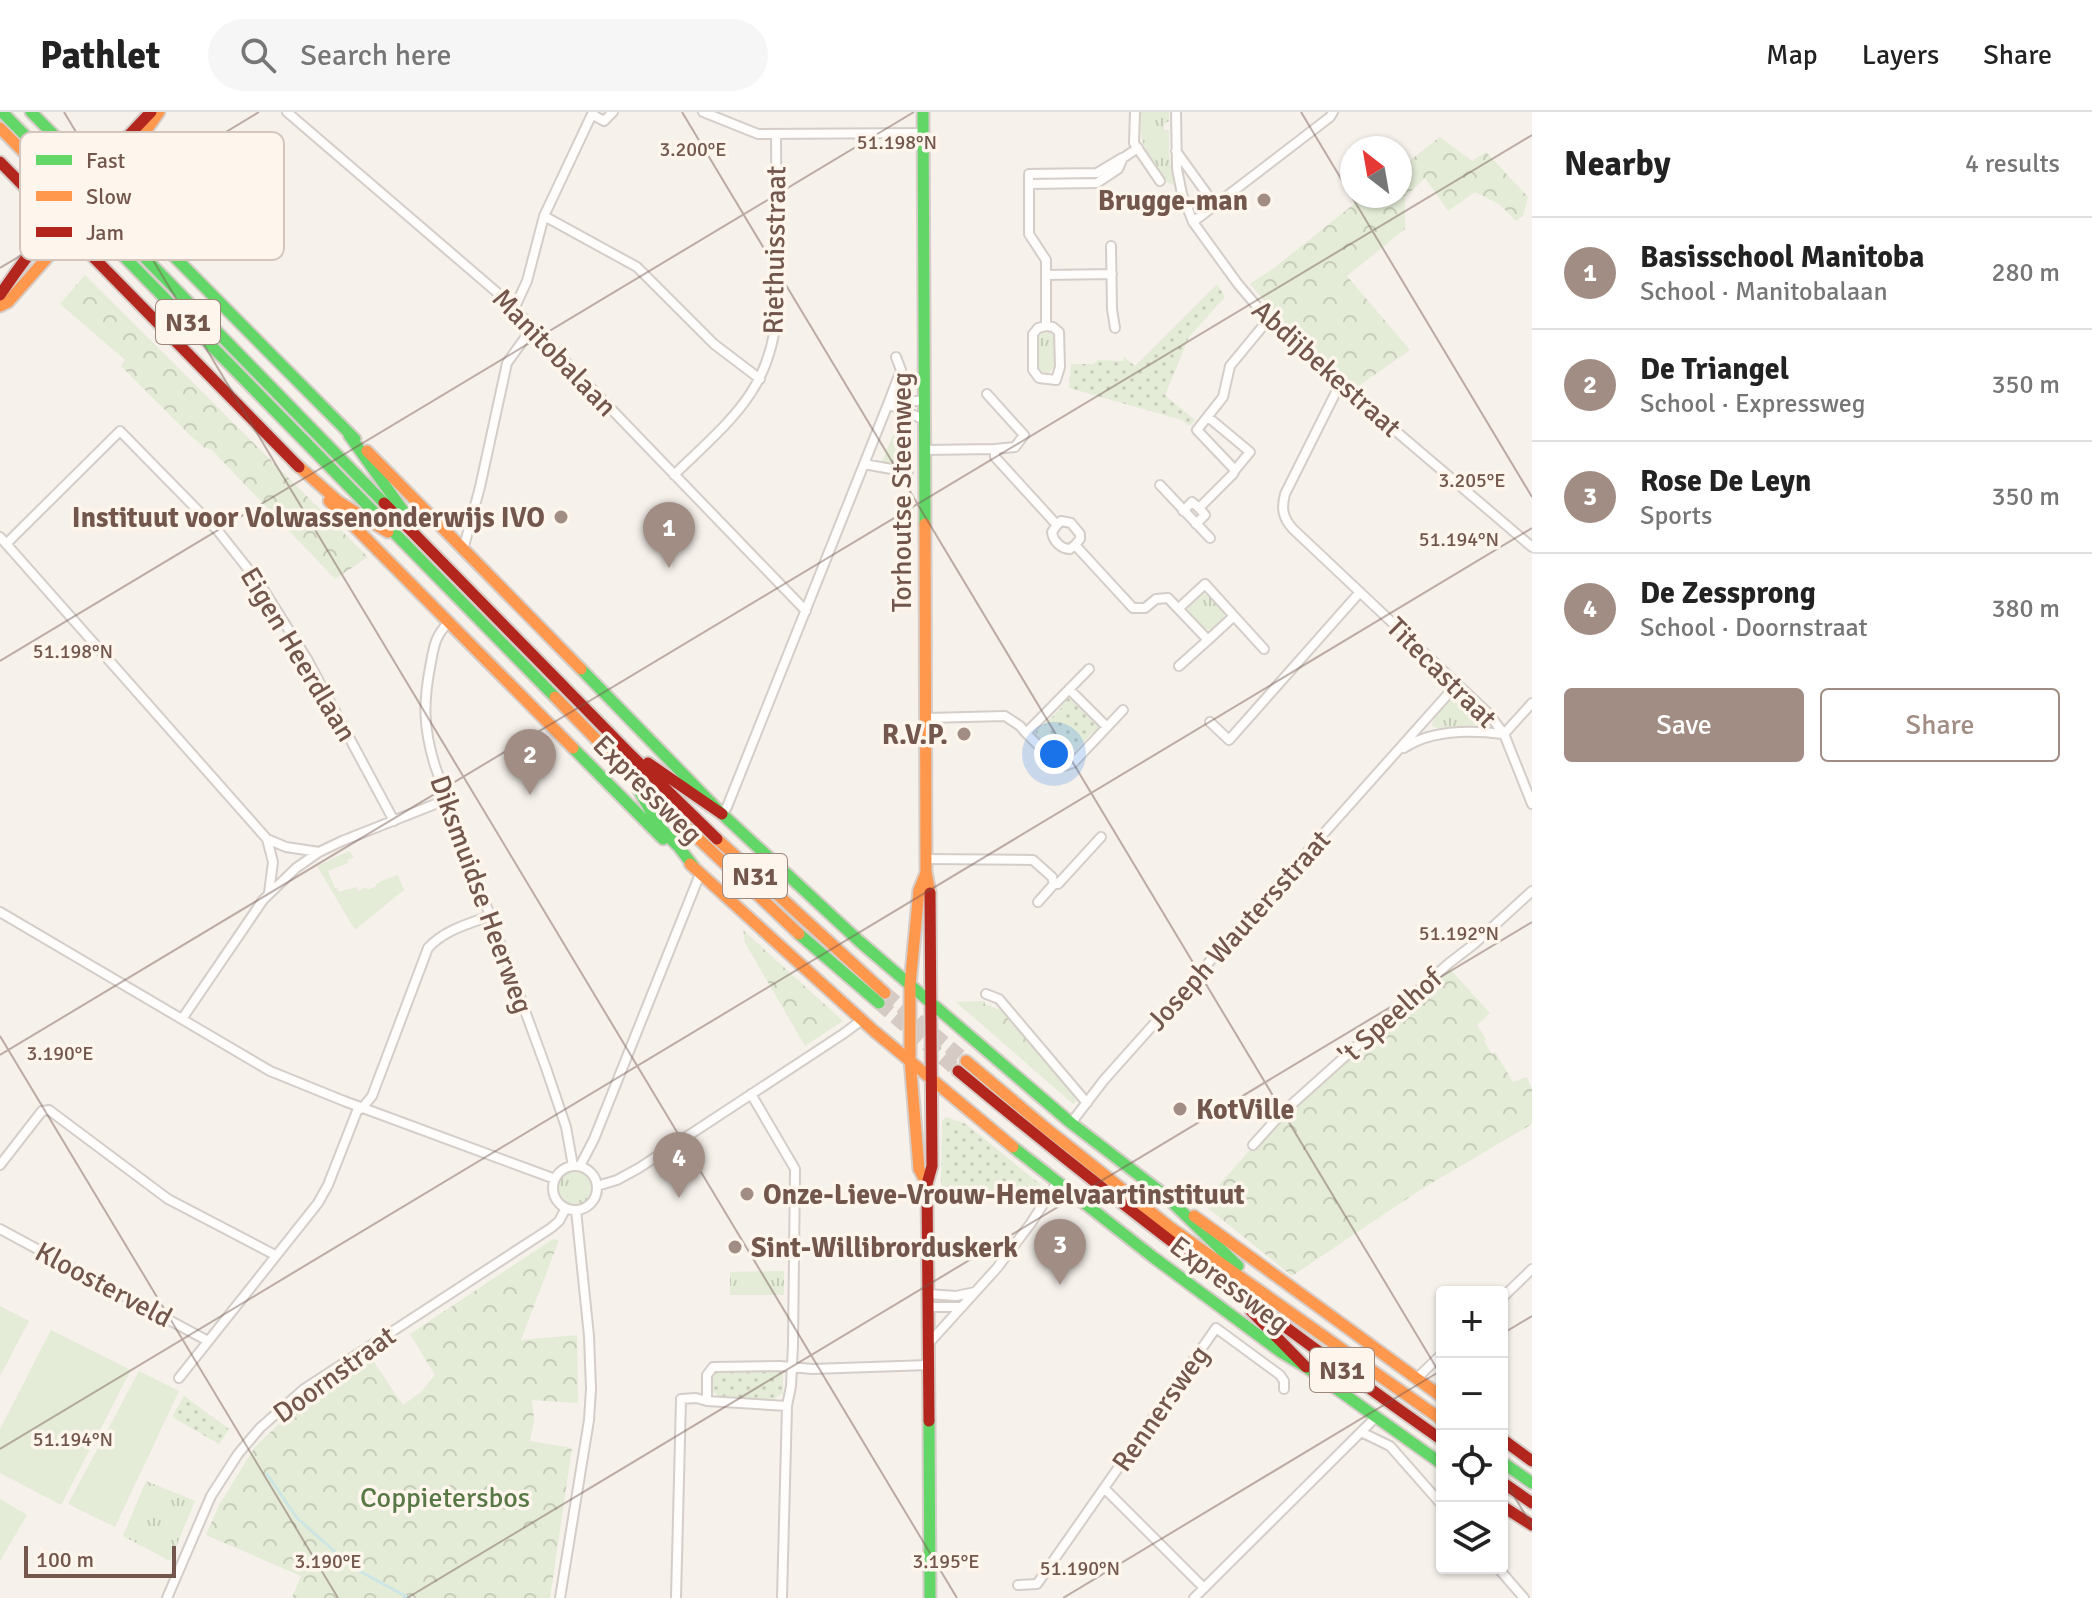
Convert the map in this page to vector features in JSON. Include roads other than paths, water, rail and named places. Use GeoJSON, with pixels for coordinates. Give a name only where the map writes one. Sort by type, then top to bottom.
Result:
{"type":"FeatureCollection","features":[{"type":"Feature","properties":{"kind":"main road"},"geometry":{"type":"LineString","coordinates":[[2,112],[22,132]]}},
{"type":"Feature","properties":{"kind":"main road","name":"Expressweg"},"geometry":{"type":"LineString","coordinates":[[31,112],[51,132]]}},
{"type":"Feature","properties":{"kind":"main road"},"geometry":{"type":"LineString","coordinates":[[132,132],[151,112]]}},
{"type":"Feature","properties":{"kind":"main road"},"geometry":{"type":"LineString","coordinates":[[146,132],[159,112]]}},
{"type":"Feature","properties":{"kind":"main road","name":"Torhoutse Steenweg"},"geometry":{"type":"LineString","coordinates":[[923,112],[926,872],[930,889],[932,1166],[927,1184],[930,1598]]}},
{"type":"Feature","properties":{"kind":"main road"},"geometry":{"type":"LineString","coordinates":[[0,128],[20,148]]}},
{"type":"Feature","properties":{"kind":"main road","name":"Expressweg"},"geometry":{"type":"LineString","coordinates":[[0,162],[20,183]]}},
{"type":"Feature","properties":{"kind":"main road"},"geometry":{"type":"LineString","coordinates":[[0,295],[31,260]]}},
{"type":"Feature","properties":{"kind":"main road"},"geometry":{"type":"LineString","coordinates":[[0,306],[8,302],[38,260]]}},
{"type":"Feature","properties":{"kind":"main road","name":"Expressweg"},"geometry":{"type":"LineString","coordinates":[[95,260],[448,623],[673,849],[862,1020],[1017,1150],[1166,1266],[1281,1352],[1436,1460]]}},
{"type":"Feature","properties":{"kind":"main road","name":"Expressweg"},"geometry":{"type":"LineString","coordinates":[[127,260],[629,773],[775,912],[882,998],[630,754],[147,260]]}},
{"type":"Feature","properties":{"kind":"main road","name":"Expressweg"},"geometry":{"type":"LineString","coordinates":[[178,260],[722,814],[820,905],[1071,1123],[1173,1203],[1436,1393]]}},
{"type":"Feature","properties":{"kind":"main road"},"geometry":{"type":"LineString","coordinates":[[349,435],[395,503],[411,520],[416,537]]}},
{"type":"Feature","properties":{"kind":"main road"},"geometry":{"type":"LineString","coordinates":[[295,463],[339,502],[401,539]]}},
{"type":"Feature","properties":{"kind":"main road"},"geometry":{"type":"LineString","coordinates":[[630,754],[649,763],[722,814]]}},
{"type":"Feature","properties":{"kind":"main road"},"geometry":{"type":"LineString","coordinates":[[629,773],[661,829],[697,871]]}},
{"type":"Feature","properties":{"kind":"main road","name":"Torhoutse Steenweg"},"geometry":{"type":"LineString","coordinates":[[926,872],[919,890],[910,985],[910,1060],[919,1169],[927,1184]]}},
{"type":"Feature","properties":{"kind":"main road","name":"Expressweg"},"geometry":{"type":"LineString","coordinates":[[1436,1416],[1248,1284],[962,1066],[1111,1197],[1309,1346],[1436,1436]]}},
{"type":"Feature","properties":{"kind":"main road"},"geometry":{"type":"LineString","coordinates":[[1173,1203],[1237,1265],[1248,1284]]}},
{"type":"Feature","properties":{"kind":"main road"},"geometry":{"type":"LineString","coordinates":[[1243,1297],[1255,1317],[1306,1367]]}},
{"type":"Feature","properties":{"kind":"main road"},"geometry":{"type":"LineString","coordinates":[[1508,1443],[1532,1461]]}},
{"type":"Feature","properties":{"kind":"main road"},"geometry":{"type":"LineString","coordinates":[[1508,1466],[1532,1483]]}},
{"type":"Feature","properties":{"kind":"main road"},"geometry":{"type":"LineString","coordinates":[[1508,1486],[1532,1503]]}},
{"type":"Feature","properties":{"kind":"main road"},"geometry":{"type":"LineString","coordinates":[[1508,1510],[1532,1525]]}},
{"type":"Feature","properties":{"kind":"street","name":"Manitobalaan"},"geometry":{"type":"LineString","coordinates":[[287,112],[514,309],[806,611]]}},
{"type":"Feature","properties":{"kind":"street"},"geometry":{"type":"LineString","coordinates":[[514,309],[527,281],[544,216],[593,114],[604,121],[613,112]]}},
{"type":"Feature","properties":{"kind":"street"},"geometry":{"type":"LineString","coordinates":[[703,112],[755,133],[924,133]]}},
{"type":"Feature","properties":{"kind":"street"},"geometry":{"type":"LineString","coordinates":[[1135,112],[1134,143],[1160,181]]}},
{"type":"Feature","properties":{"kind":"street","name":"Abdijbekestraat"},"geometry":{"type":"LineString","coordinates":[[1176,112],[1177,169],[1182,194],[1193,222],[1238,284],[1268,320],[1532,547]]}},
{"type":"Feature","properties":{"kind":"street"},"geometry":{"type":"LineString","coordinates":[[1193,222],[1333,112]]}},
{"type":"Feature","properties":{"kind":"street","name":"Riethuisstraat"},"geometry":{"type":"LineString","coordinates":[[674,475],[740,409],[760,379],[770,352],[776,328],[776,134]]}},
{"type":"Feature","properties":{"kind":"street"},"geometry":{"type":"LineString","coordinates":[[1046,326],[1046,260],[1029,234],[1029,184],[1097,183],[1118,169],[1123,158],[1138,148]]}},
{"type":"Feature","properties":{"kind":"street"},"geometry":{"type":"LineString","coordinates":[[1176,151],[1215,205]]}},
{"type":"Feature","properties":{"kind":"street"},"geometry":{"type":"LineString","coordinates":[[544,216],[637,267],[714,344],[760,379]]}},
{"type":"Feature","properties":{"kind":"street"},"geometry":{"type":"LineString","coordinates":[[1111,246],[1115,328]]}},
{"type":"Feature","properties":{"kind":"street"},"geometry":{"type":"LineString","coordinates":[[1046,275],[1112,274]]}},
{"type":"Feature","properties":{"kind":"street"},"geometry":{"type":"LineString","coordinates":[[1235,470],[1197,430],[1223,397],[1230,366],[1268,320]]}},
{"type":"Feature","properties":{"kind":"street"},"geometry":{"type":"LineString","coordinates":[[1046,326],[1059,332],[1060,367],[1056,380],[1039,378],[1033,370],[1033,334],[1038,328],[1046,326]]}},
{"type":"Feature","properties":{"kind":"street"},"geometry":{"type":"LineString","coordinates":[[463,550],[507,363],[532,328]]}},
{"type":"Feature","properties":{"kind":"street"},"geometry":{"type":"LineString","coordinates":[[722,814],[901,370],[896,357]]}},
{"type":"Feature","properties":{"kind":"street","name":"Titecastraat"},"geometry":{"type":"LineString","coordinates":[[1340,384],[1285,494],[1283,512],[1293,529],[1488,713],[1504,734],[1532,804]]}},
{"type":"Feature","properties":{"kind":"street"},"geometry":{"type":"LineString","coordinates":[[925,450],[1015,447],[1024,435],[987,394]]}},
{"type":"Feature","properties":{"kind":"street"},"geometry":{"type":"LineString","coordinates":[[888,404],[925,400]]}},
{"type":"Feature","properties":{"kind":"street"},"geometry":{"type":"LineString","coordinates":[[888,404],[925,420]]}},
{"type":"Feature","properties":{"kind":"street"},"geometry":{"type":"LineString","coordinates":[[1199,508],[1250,452],[1208,417]]}},
{"type":"Feature","properties":{"kind":"street","name":"Eigen Heerdlaan"},"geometry":{"type":"LineString","coordinates":[[3,540],[120,431],[218,531],[260,584],[307,659],[394,821]]}},
{"type":"Feature","properties":{"kind":"street"},"geometry":{"type":"LineString","coordinates":[[995,449],[995,457],[1057,525]]}},
{"type":"Feature","properties":{"kind":"street"},"geometry":{"type":"LineString","coordinates":[[864,464],[908,472]]}},
{"type":"Feature","properties":{"kind":"street"},"geometry":{"type":"LineString","coordinates":[[1160,485],[1210,538]]}},
{"type":"Feature","properties":{"kind":"street"},"geometry":{"type":"LineString","coordinates":[[1183,511],[1192,502],[1199,508],[1205,515],[1196,524]]}},
{"type":"Feature","properties":{"kind":"street"},"geometry":{"type":"LineString","coordinates":[[1066,521],[1076,528],[1080,536],[1075,545],[1070,549],[1061,547],[1052,537],[1057,525],[1066,521]]}},
{"type":"Feature","properties":{"kind":"street"},"geometry":{"type":"LineString","coordinates":[[3,540],[267,839],[286,847],[319,852]]}},
{"type":"Feature","properties":{"kind":"street"},"geometry":{"type":"LineString","coordinates":[[1075,545],[1133,608],[1141,609],[1161,597],[1168,598],[1208,640]]}},
{"type":"Feature","properties":{"kind":"street"},"geometry":{"type":"LineString","coordinates":[[1179,608],[1205,584],[1264,649]]}},
{"type":"Feature","properties":{"kind":"street"},"geometry":{"type":"LineString","coordinates":[[1210,722],[1229,740],[1360,592]]}},
{"type":"Feature","properties":{"kind":"street"},"geometry":{"type":"LineString","coordinates":[[1179,666],[1234,616]]}},
{"type":"Feature","properties":{"kind":"street","name":"Diksmuidse Heerweg"},"geometry":{"type":"LineString","coordinates":[[448,623],[437,636],[424,703],[429,745],[561,1112],[576,1166]]}},
{"type":"Feature","properties":{"kind":"street"},"geometry":{"type":"LineString","coordinates":[[1026,733],[1089,669]]}},
{"type":"Feature","properties":{"kind":"street","name":"Joseph Wautersstraat"},"geometry":{"type":"LineString","coordinates":[[1071,1123],[1099,1087],[1457,684]]}},
{"type":"Feature","properties":{"kind":"street"},"geometry":{"type":"LineString","coordinates":[[1069,689],[1107,727]]}},
{"type":"Feature","properties":{"kind":"street"},"geometry":{"type":"LineString","coordinates":[[1504,734],[1532,703]]}},
{"type":"Feature","properties":{"kind":"street"},"geometry":{"type":"LineString","coordinates":[[927,718],[1005,716],[1020,726],[1055,762],[1064,766],[1073,763],[1123,710]]}},
{"type":"Feature","properties":{"kind":"street","name":"Joseph Wautersstraat"},"geometry":{"type":"LineString","coordinates":[[1391,758],[1410,744],[1431,736],[1485,732],[1504,734]]}},
{"type":"Feature","properties":{"kind":"street"},"geometry":{"type":"LineString","coordinates":[[182,1019],[269,893],[296,868],[319,852],[448,799]]}},
{"type":"Feature","properties":{"kind":"street"},"geometry":{"type":"LineString","coordinates":[[1038,902],[1101,837]]}},
{"type":"Feature","properties":{"kind":"street"},"geometry":{"type":"LineString","coordinates":[[267,839],[273,862],[269,893]]}},
{"type":"Feature","properties":{"kind":"street"},"geometry":{"type":"LineString","coordinates":[[926,859],[1033,860],[1052,877],[1054,884]]}},
{"type":"Feature","properties":{"kind":"street"},"geometry":{"type":"LineString","coordinates":[[576,1166],[594,1139],[697,871]]}},
{"type":"Feature","properties":{"kind":"street","name":"'t Speelhof"},"geometry":{"type":"LineString","coordinates":[[1253,1145],[1281,1114],[1532,891]]}},
{"type":"Feature","properties":{"kind":"street"},"geometry":{"type":"LineString","coordinates":[[0,912],[270,1071],[555,1179]]}},
{"type":"Feature","properties":{"kind":"street"},"geometry":{"type":"LineString","coordinates":[[179,1378],[318,1203],[357,1111],[372,1096],[428,948],[445,934],[490,916]]}},
{"type":"Feature","properties":{"kind":"street"},"geometry":{"type":"LineString","coordinates":[[986,994],[999,999],[1087,1103]]}},
{"type":"Feature","properties":{"kind":"street"},"geometry":{"type":"LineString","coordinates":[[597,1186],[626,1176],[862,1020]]}},
{"type":"Feature","properties":{"kind":"street"},"geometry":{"type":"LineString","coordinates":[[751,1094],[795,1169],[792,1367],[787,1406],[782,1598]]}},
{"type":"Feature","properties":{"kind":"street"},"geometry":{"type":"LineString","coordinates":[[0,1165],[42,1111],[49,1110],[168,1199],[275,1255]]}},
{"type":"Feature","properties":{"kind":"street"},"geometry":{"type":"LineString","coordinates":[[576,1166],[592,1173],[597,1186],[594,1199],[576,1210],[566,1208],[556,1199],[554,1192],[555,1179],[563,1169],[576,1166]]}},
{"type":"Feature","properties":{"kind":"street"},"geometry":{"type":"LineString","coordinates":[[929,1343],[997,1268],[1058,1181]]}},
{"type":"Feature","properties":{"kind":"street","name":"Doornstraat"},"geometry":{"type":"LineString","coordinates":[[167,1598],[211,1496],[260,1428],[304,1389],[551,1228],[566,1208]]}},
{"type":"Feature","properties":{"kind":"street"},"geometry":{"type":"LineString","coordinates":[[560,1598],[589,1420],[591,1389],[589,1336],[576,1210]]}},
{"type":"Feature","properties":{"kind":"street","name":"Kloosterveld"},"geometry":{"type":"LineString","coordinates":[[0,1229],[208,1341]]}},
{"type":"Feature","properties":{"kind":"street"},"geometry":{"type":"LineString","coordinates":[[1508,1292],[1532,1269]]}},
{"type":"Feature","properties":{"kind":"street"},"geometry":{"type":"LineString","coordinates":[[928,1294],[956,1296],[976,1292]]}},
{"type":"Feature","properties":{"kind":"street"},"geometry":{"type":"LineString","coordinates":[[929,1307],[962,1307]]}},
{"type":"Feature","properties":{"kind":"street","name":"Rennersweg"},"geometry":{"type":"LineString","coordinates":[[1204,1588],[1104,1488],[1216,1328],[1280,1375],[1284,1389]]}},
{"type":"Feature","properties":{"kind":"street"},"geometry":{"type":"LineString","coordinates":[[1416,1379],[1438,1358]]}},
{"type":"Feature","properties":{"kind":"street"},"geometry":{"type":"LineString","coordinates":[[707,1401],[707,1375],[713,1367],[812,1369],[929,1365]]}},
{"type":"Feature","properties":{"kind":"street"},"geometry":{"type":"LineString","coordinates":[[676,1598],[681,1399],[787,1406]]}},
{"type":"Feature","properties":{"kind":"street"},"geometry":{"type":"LineString","coordinates":[[1194,1598],[1376,1417]]}},
{"type":"Feature","properties":{"kind":"street"},"geometry":{"type":"LineString","coordinates":[[1361,1432],[1390,1446],[1439,1502]]}},
{"type":"Feature","properties":{"kind":"street"},"geometry":{"type":"LineString","coordinates":[[1018,1585],[1037,1584],[1104,1488]]}},
{"type":"Feature","properties":{"kind":"street"},"geometry":{"type":"LineString","coordinates":[[1503,1574],[1524,1598]]}},
{"type":"Feature","properties":{"kind":"waterway"},"geometry":{"type":"LineString","coordinates":[[267,1474],[297,1518],[352,1567],[409,1598]]}},
{"type":"Feature","properties":{"kind":"tunnel"},"geometry":{"type":"LineString","coordinates":[[885,993],[966,1061]]}},
{"type":"Feature","properties":{"kind":"tunnel"},"geometry":{"type":"LineString","coordinates":[[879,1003],[958,1071]]}},
{"type":"Feature","properties":{"kind":"place","name":"Brugge-man"},"geometry":{"type":"Point","coordinates":[1264,200]}},
{"type":"Feature","properties":{"kind":"place","name":"Instituut voor Volwassenonderwijs IVO"},"geometry":{"type":"Point","coordinates":[561,517]}},
{"type":"Feature","properties":{"kind":"place","name":"Basisschool Manitoba"},"geometry":{"type":"Point","coordinates":[669,568]}},
{"type":"Feature","properties":{"kind":"place","name":"R.V.P."},"geometry":{"type":"Point","coordinates":[964,734]}},
{"type":"Feature","properties":{"kind":"place","name":"De Triangel"},"geometry":{"type":"Point","coordinates":[530,795]}},
{"type":"Feature","properties":{"kind":"place","name":"KotVille"},"geometry":{"type":"Point","coordinates":[1180,1109]}},
{"type":"Feature","properties":{"kind":"place","name":"Onze-Lieve-Vrouw-Hemelvaartinstituut"},"geometry":{"type":"Point","coordinates":[747,1194]}},
{"type":"Feature","properties":{"kind":"place","name":"De Zessprong"},"geometry":{"type":"Point","coordinates":[679,1198]}},
{"type":"Feature","properties":{"kind":"place","name":"Sint-Willibrorduskerk"},"geometry":{"type":"Point","coordinates":[735,1247]}},
{"type":"Feature","properties":{"kind":"place","name":"Rose De Leyn"},"geometry":{"type":"Point","coordinates":[1060,1285]}},
{"type":"Feature","properties":{"kind":"park label","name":"Coppietersbos"},"geometry":{"type":"Point","coordinates":[445,1497]}}]}
